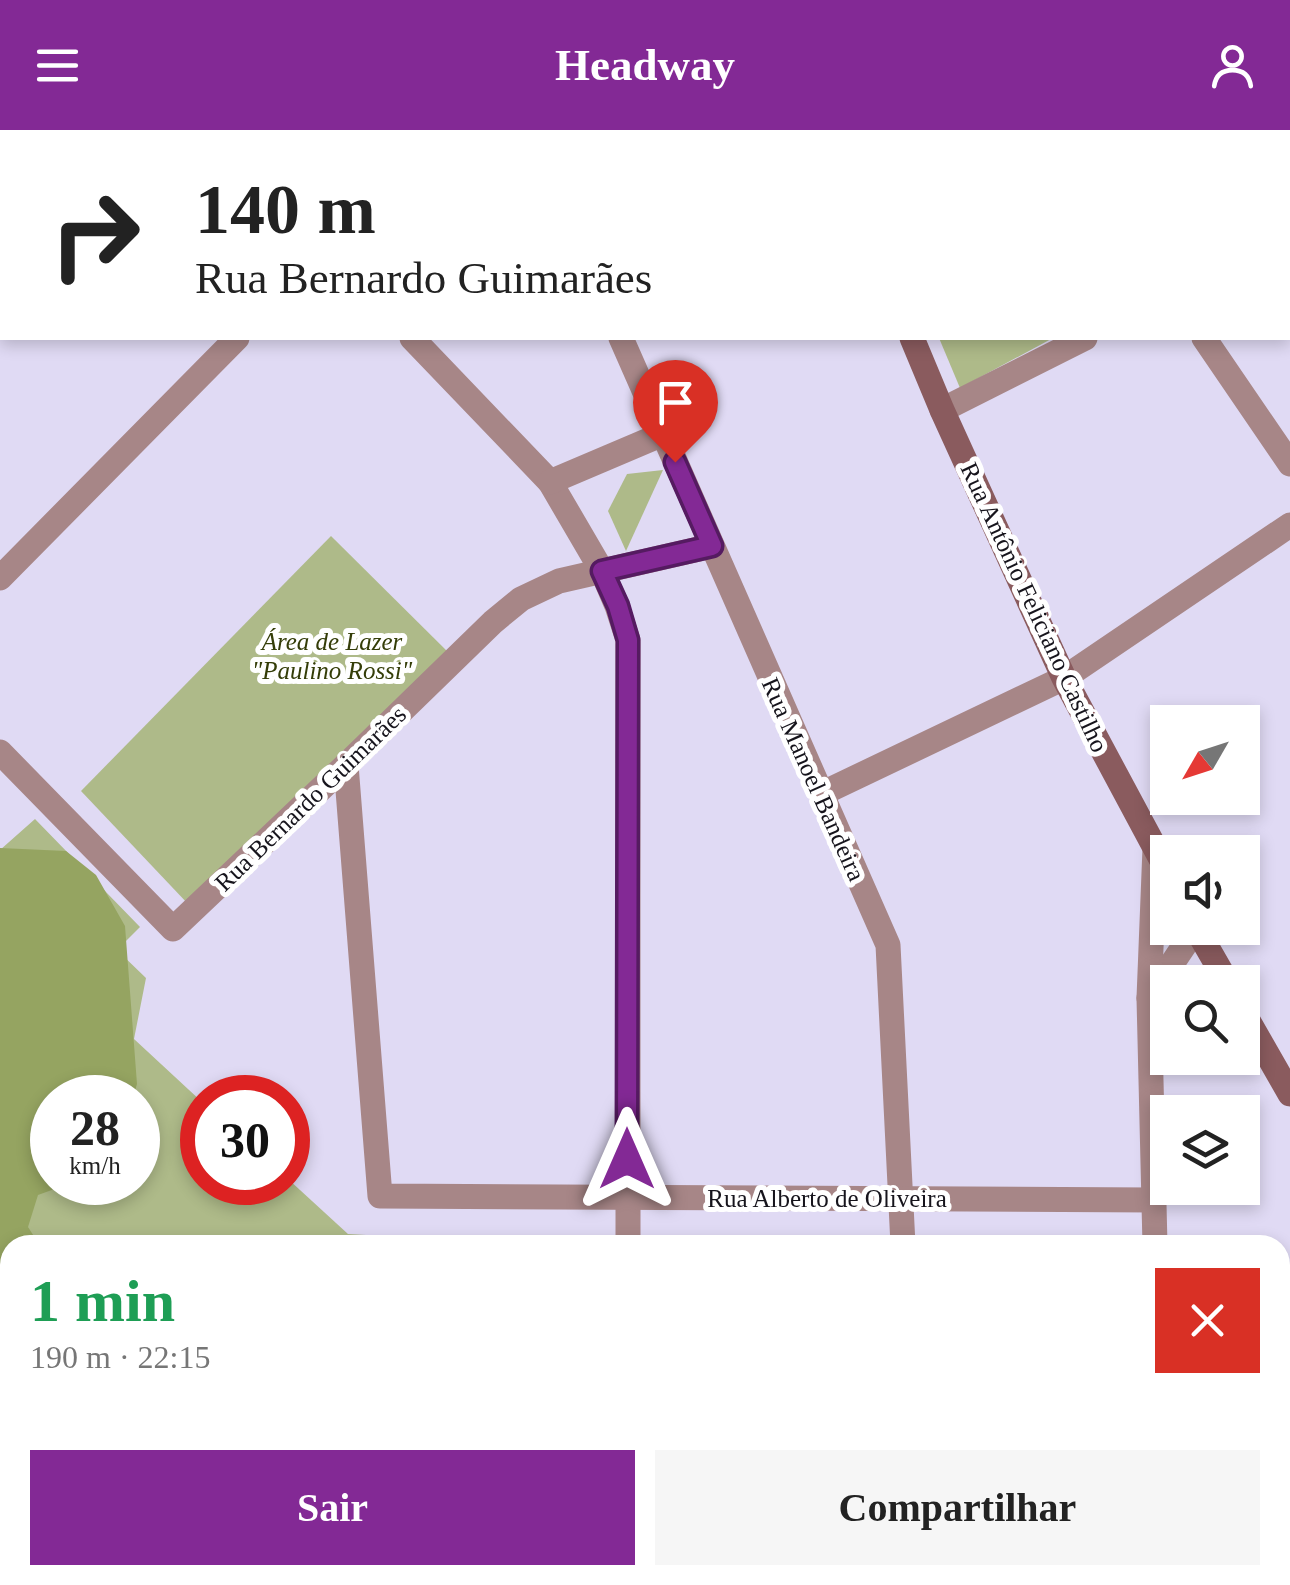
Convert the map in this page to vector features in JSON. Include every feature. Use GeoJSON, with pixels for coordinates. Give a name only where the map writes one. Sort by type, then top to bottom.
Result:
{"type":"FeatureCollection","features":[{"type":"Feature","properties":{"kind":"street"},"geometry":{"type":"LineString","coordinates":[[0,578],[235,340]]}},
{"type":"Feature","properties":{"kind":"street"},"geometry":{"type":"LineString","coordinates":[[414,340],[550,482],[602,571],[628,640],[628,1235]]}},
{"type":"Feature","properties":{"kind":"street","name":"Rua Manoel Bandeira"},"geometry":{"type":"LineString","coordinates":[[622,340],[888,945],[903,1235]]}},
{"type":"Feature","properties":{"kind":"street","name":"Rua Antônio Feliciano Castilho"},"geometry":{"type":"LineString","coordinates":[[913,340],[1064,678],[1150,839]]}},
{"type":"Feature","properties":{"kind":"street"},"geometry":{"type":"LineString","coordinates":[[942,410],[1080,340]]}},
{"type":"Feature","properties":{"kind":"street"},"geometry":{"type":"LineString","coordinates":[[1205,340],[1290,464]]}},
{"type":"Feature","properties":{"kind":"street"},"geometry":{"type":"LineString","coordinates":[[550,482],[662,434]]}},
{"type":"Feature","properties":{"kind":"street"},"geometry":{"type":"LineString","coordinates":[[821,794],[1064,678],[1290,525]]}},
{"type":"Feature","properties":{"kind":"street","name":"Rua Bernardo Guimarães"},"geometry":{"type":"LineString","coordinates":[[0,752],[173,929],[521,599],[559,582],[712,546]]}},
{"type":"Feature","properties":{"kind":"street","name":"Rua Alberto de Oliveira"},"geometry":{"type":"LineString","coordinates":[[346,765],[380,1196],[1150,1200]]}},
{"type":"Feature","properties":{"kind":"street"},"geometry":{"type":"LineString","coordinates":[[1151,945],[1151,1095]]}},
{"type":"Feature","properties":{"kind":"street"},"geometry":{"type":"LineString","coordinates":[[1149,998],[1185,945]]}},
{"type":"Feature","properties":{"kind":"street"},"geometry":{"type":"LineString","coordinates":[[1260,1042],[1290,1094]]}},
{"type":"Feature","properties":{"kind":"street"},"geometry":{"type":"LineString","coordinates":[[1154,1205],[1154,1235]]}},
{"type":"Feature","properties":{"kind":"green space"},"geometry":{"type":"Polygon","coordinates":[[[940,340],[1049,340],[960,388],[940,340]]]}},
{"type":"Feature","properties":{"kind":"green space"},"geometry":{"type":"Polygon","coordinates":[[[663,470],[626,551],[608,511],[627,474],[663,470]]]}},
{"type":"Feature","properties":{"kind":"green space","name":"Área de Lazer \"Paulino Rossi\""},"geometry":{"type":"Polygon","coordinates":[[[331,536],[452,656],[189,905],[81,791],[331,536]]]}},
{"type":"Feature","properties":{"kind":"green space"},"geometry":{"type":"Polygon","coordinates":[[[35,819],[140,927],[117,950],[146,978],[134,1039],[180,1082],[180,1205],[310,1205],[310,1199],[348,1234],[366,1235],[0,1235],[0,850],[35,819]]]}},
{"type":"Feature","properties":{"kind":"green space"},"geometry":{"type":"Polygon","coordinates":[[[0,848],[66,851],[96,875],[125,926],[136,1075],[30,1075],[30,1205],[35,1205],[28,1227],[33,1235],[0,1235],[0,848]]]}},
{"type":"Feature","properties":{"kind":"route"},"geometry":{"type":"LineString","coordinates":[[627,1159],[628,640],[602,571],[712,546],[675,462]]}}]}
